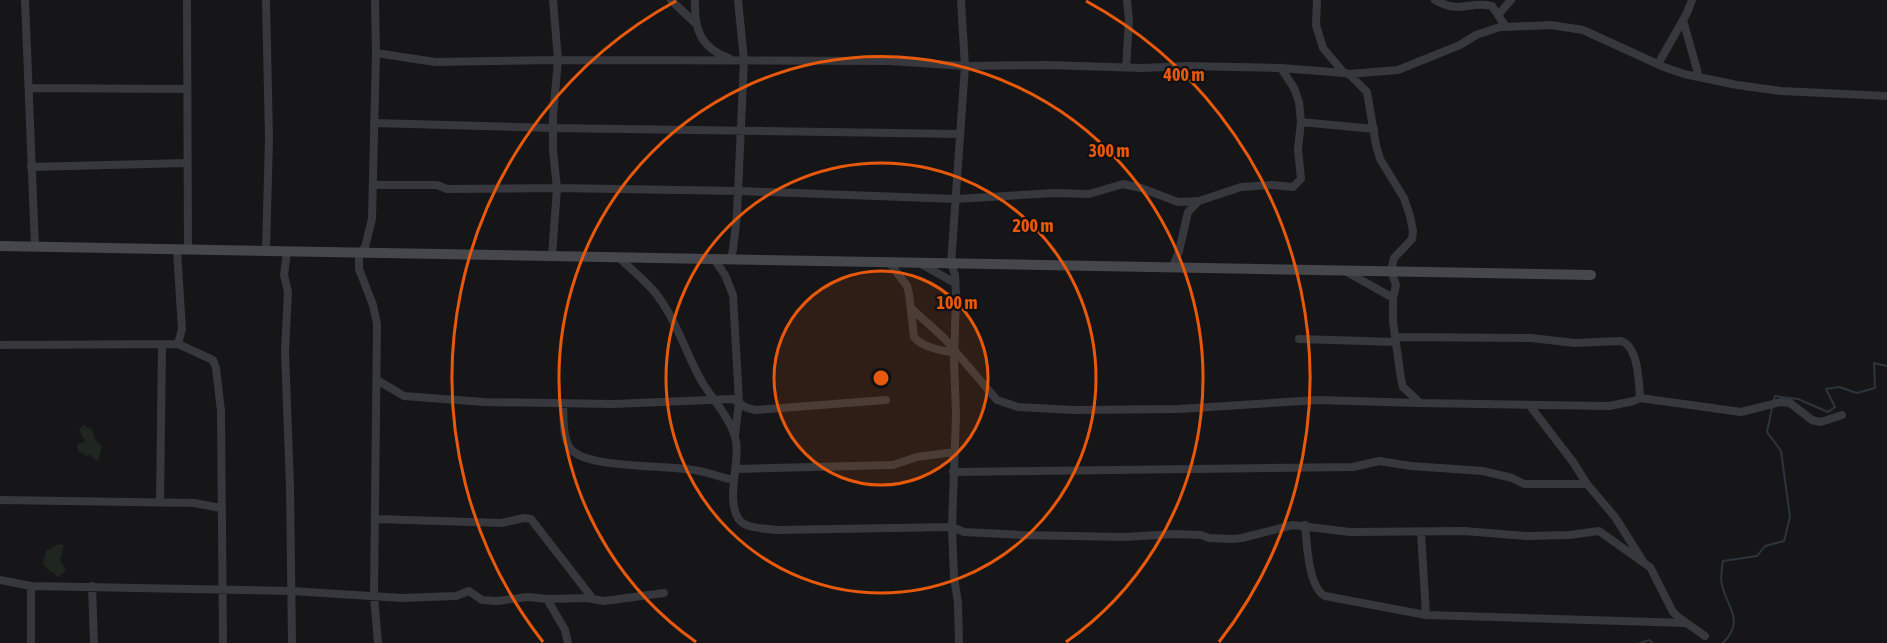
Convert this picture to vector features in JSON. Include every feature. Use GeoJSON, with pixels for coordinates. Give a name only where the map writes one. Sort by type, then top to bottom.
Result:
{"type":"FeatureCollection","features":[{"type":"Feature","properties":{"kind":"street"},"geometry":{"type":"LineString","coordinates":[[25,0],[35,247]]}},
{"type":"Feature","properties":{"kind":"street"},"geometry":{"type":"LineString","coordinates":[[178,344],[182,329],[187,0]]}},
{"type":"Feature","properties":{"kind":"street"},"geometry":{"type":"LineString","coordinates":[[266,0],[269,138],[266,251]]}},
{"type":"Feature","properties":{"kind":"street"},"geometry":{"type":"LineString","coordinates":[[375,0],[372,219],[365,247],[359,253],[361,278],[373,305],[377,324],[374,597],[378,643]]}},
{"type":"Feature","properties":{"kind":"street"},"geometry":{"type":"LineString","coordinates":[[552,256],[557,188],[553,128],[558,60],[553,0]]}},
{"type":"Feature","properties":{"kind":"street"},"geometry":{"type":"LineString","coordinates":[[671,0],[694,22],[701,37],[720,55],[740,60]]}},
{"type":"Feature","properties":{"kind":"street"},"geometry":{"type":"LineString","coordinates":[[694,0],[694,22]]}},
{"type":"Feature","properties":{"kind":"street"},"geometry":{"type":"LineString","coordinates":[[730,260],[735,238],[739,191],[741,130],[738,0]]}},
{"type":"Feature","properties":{"kind":"street"},"geometry":{"type":"LineString","coordinates":[[959,643],[952,527],[956,415],[955,283],[951,264],[965,66],[962,0]]}},
{"type":"Feature","properties":{"kind":"street"},"geometry":{"type":"LineString","coordinates":[[1126,68],[1129,20],[1127,0]]}},
{"type":"Feature","properties":{"kind":"street"},"geometry":{"type":"LineString","coordinates":[[1317,0],[1316,26],[1323,48],[1367,92],[1380,159],[1407,204],[1413,231],[1410,244],[1394,258],[1390,272],[1396,285],[1393,297],[1397,362],[1403,387],[1420,403]]}},
{"type":"Feature","properties":{"kind":"street"},"geometry":{"type":"LineString","coordinates":[[1435,0],[1443,5],[1459,8],[1477,4],[1492,6],[1506,27]]}},
{"type":"Feature","properties":{"kind":"street"},"geometry":{"type":"LineString","coordinates":[[1499,14],[1511,0]]}},
{"type":"Feature","properties":{"kind":"street"},"geometry":{"type":"LineString","coordinates":[[1658,64],[1692,0]]}},
{"type":"Feature","properties":{"kind":"street"},"geometry":{"type":"LineString","coordinates":[[1683,20],[1699,77]]}},
{"type":"Feature","properties":{"kind":"street"},"geometry":{"type":"LineString","coordinates":[[376,53],[435,62],[889,61],[965,66],[1281,68],[1347,73],[1398,70],[1460,45],[1476,35],[1500,27],[1551,25],[1583,30],[1683,74],[1781,91],[1887,96]]}},
{"type":"Feature","properties":{"kind":"street"},"geometry":{"type":"LineString","coordinates":[[374,185],[437,185],[447,189],[739,191],[956,199],[1054,193],[1089,194],[1122,184],[1142,188],[1178,201],[1199,201],[1241,187],[1297,185],[1301,179],[1298,149],[1301,122],[1297,94],[1281,68]]}},
{"type":"Feature","properties":{"kind":"street"},"geometry":{"type":"LineString","coordinates":[[29,88],[186,90]]}},
{"type":"Feature","properties":{"kind":"street"},"geometry":{"type":"LineString","coordinates":[[1301,122],[1374,129]]}},
{"type":"Feature","properties":{"kind":"street"},"geometry":{"type":"LineString","coordinates":[[374,123],[960,134]]}},
{"type":"Feature","properties":{"kind":"street"},"geometry":{"type":"LineString","coordinates":[[374,136],[390,123]]}},
{"type":"Feature","properties":{"kind":"street"},"geometry":{"type":"LineString","coordinates":[[32,167],[186,163]]}},
{"type":"Feature","properties":{"kind":"street"},"geometry":{"type":"LineString","coordinates":[[1173,267],[1188,212],[1199,201]]}},
{"type":"Feature","properties":{"kind":"street"},"geometry":{"type":"LineString","coordinates":[[0,246],[1591,275]]}},
{"type":"Feature","properties":{"kind":"street"},"geometry":{"type":"LineString","coordinates":[[287,252],[284,275],[288,292],[285,351],[292,643]]}},
{"type":"Feature","properties":{"kind":"street"},"geometry":{"type":"LineString","coordinates":[[619,258],[654,290],[669,314],[712,399],[730,426],[738,456],[733,499],[737,517],[742,523],[750,526],[776,530],[952,527],[964,532],[1021,535],[1125,537],[1174,534],[1231,539],[1284,526],[1305,525],[1350,532],[1464,531],[1527,536],[1569,535],[1599,531],[1650,567],[1673,612],[1705,636]]}},
{"type":"Feature","properties":{"kind":"street"},"geometry":{"type":"LineString","coordinates":[[714,259],[725,275],[733,295],[739,402],[735,438]]}},
{"type":"Feature","properties":{"kind":"street"},"geometry":{"type":"LineString","coordinates":[[889,262],[907,286],[912,309],[914,337],[918,342],[955,352]]}},
{"type":"Feature","properties":{"kind":"street"},"geometry":{"type":"LineString","coordinates":[[920,263],[955,283]]}},
{"type":"Feature","properties":{"kind":"street"},"geometry":{"type":"LineString","coordinates":[[1342,271],[1393,297]]}},
{"type":"Feature","properties":{"kind":"street"},"geometry":{"type":"LineString","coordinates":[[912,309],[944,338],[998,400],[1018,407],[1074,410],[1179,409],[1318,400],[1609,406],[1640,398],[1741,412],[1781,402],[1790,403],[1812,420],[1821,422],[1842,415]]}},
{"type":"Feature","properties":{"kind":"street"},"geometry":{"type":"LineString","coordinates":[[1299,339],[1531,338],[1575,343],[1621,341],[1632,350],[1639,380],[1640,398]]}},
{"type":"Feature","properties":{"kind":"street"},"geometry":{"type":"LineString","coordinates":[[0,345],[178,344],[213,360],[221,411],[223,643]]}},
{"type":"Feature","properties":{"kind":"street"},"geometry":{"type":"LineString","coordinates":[[160,502],[162,345]]}},
{"type":"Feature","properties":{"kind":"street"},"geometry":{"type":"LineString","coordinates":[[377,380],[404,396],[484,402],[613,404],[733,399],[747,408],[756,410],[886,400]]}},
{"type":"Feature","properties":{"kind":"street"},"geometry":{"type":"LineString","coordinates":[[563,403],[565,438],[577,456],[599,462],[698,470],[734,480]]}},
{"type":"Feature","properties":{"kind":"street"},"geometry":{"type":"LineString","coordinates":[[1530,406],[1587,484],[1615,517],[1644,563]]}},
{"type":"Feature","properties":{"kind":"street"},"geometry":{"type":"LineString","coordinates":[[735,469],[893,465],[917,457],[954,452]]}},
{"type":"Feature","properties":{"kind":"street"},"geometry":{"type":"LineString","coordinates":[[953,472],[1353,467],[1379,461],[1411,466],[1483,471],[1512,478],[1524,484],[1587,484]]}},
{"type":"Feature","properties":{"kind":"street"},"geometry":{"type":"LineString","coordinates":[[0,500],[194,503],[221,508]]}},
{"type":"Feature","properties":{"kind":"street"},"geometry":{"type":"LineString","coordinates":[[376,519],[502,524],[524,518],[531,519],[593,599]]}},
{"type":"Feature","properties":{"kind":"street"},"geometry":{"type":"LineString","coordinates":[[1305,525],[1313,580],[1319,592],[1325,596],[1426,615],[1685,623]]}},
{"type":"Feature","properties":{"kind":"street"},"geometry":{"type":"LineString","coordinates":[[1421,532],[1426,615]]}},
{"type":"Feature","properties":{"kind":"street"},"geometry":{"type":"LineString","coordinates":[[0,580],[31,586],[292,591],[402,598],[456,596],[469,591],[486,601],[497,602],[521,597],[604,601],[664,593]]}},
{"type":"Feature","properties":{"kind":"street"},"geometry":{"type":"LineString","coordinates":[[31,586],[31,643]]}},
{"type":"Feature","properties":{"kind":"street"},"geometry":{"type":"LineString","coordinates":[[92,586],[94,643]]}},
{"type":"Feature","properties":{"kind":"street"},"geometry":{"type":"LineString","coordinates":[[547,599],[565,630],[568,643]]}},
{"type":"Feature","properties":{"kind":"shaded area"},"geometry":{"type":"Polygon","coordinates":[[[84,425],[91,428],[95,439],[102,447],[98,460],[90,454],[86,456],[78,451],[79,443],[86,440],[79,429],[84,425]]]}},
{"type":"Feature","properties":{"kind":"shaded area"},"geometry":{"type":"Polygon","coordinates":[[[58,544],[64,545],[60,559],[66,571],[58,577],[50,572],[43,563],[46,551],[58,544]]]}},
{"type":"Feature","properties":{"kind":"waterway"},"geometry":{"type":"LineString","coordinates":[[1773,402],[1775,396],[1798,399],[1828,412],[1835,407],[1826,389],[1839,387],[1857,393],[1875,388],[1874,363],[1887,366]]}},
{"type":"Feature","properties":{"kind":"waterway"},"geometry":{"type":"LineString","coordinates":[[1723,643],[1730,635],[1734,621],[1721,582],[1723,561],[1757,556],[1765,546],[1784,541],[1790,517],[1781,451],[1767,432],[1772,408]]}},
{"type":"Feature","properties":{"kind":"waterway"},"geometry":{"type":"LineString","coordinates":[[1640,643],[1649,640],[1653,643]]}}]}
